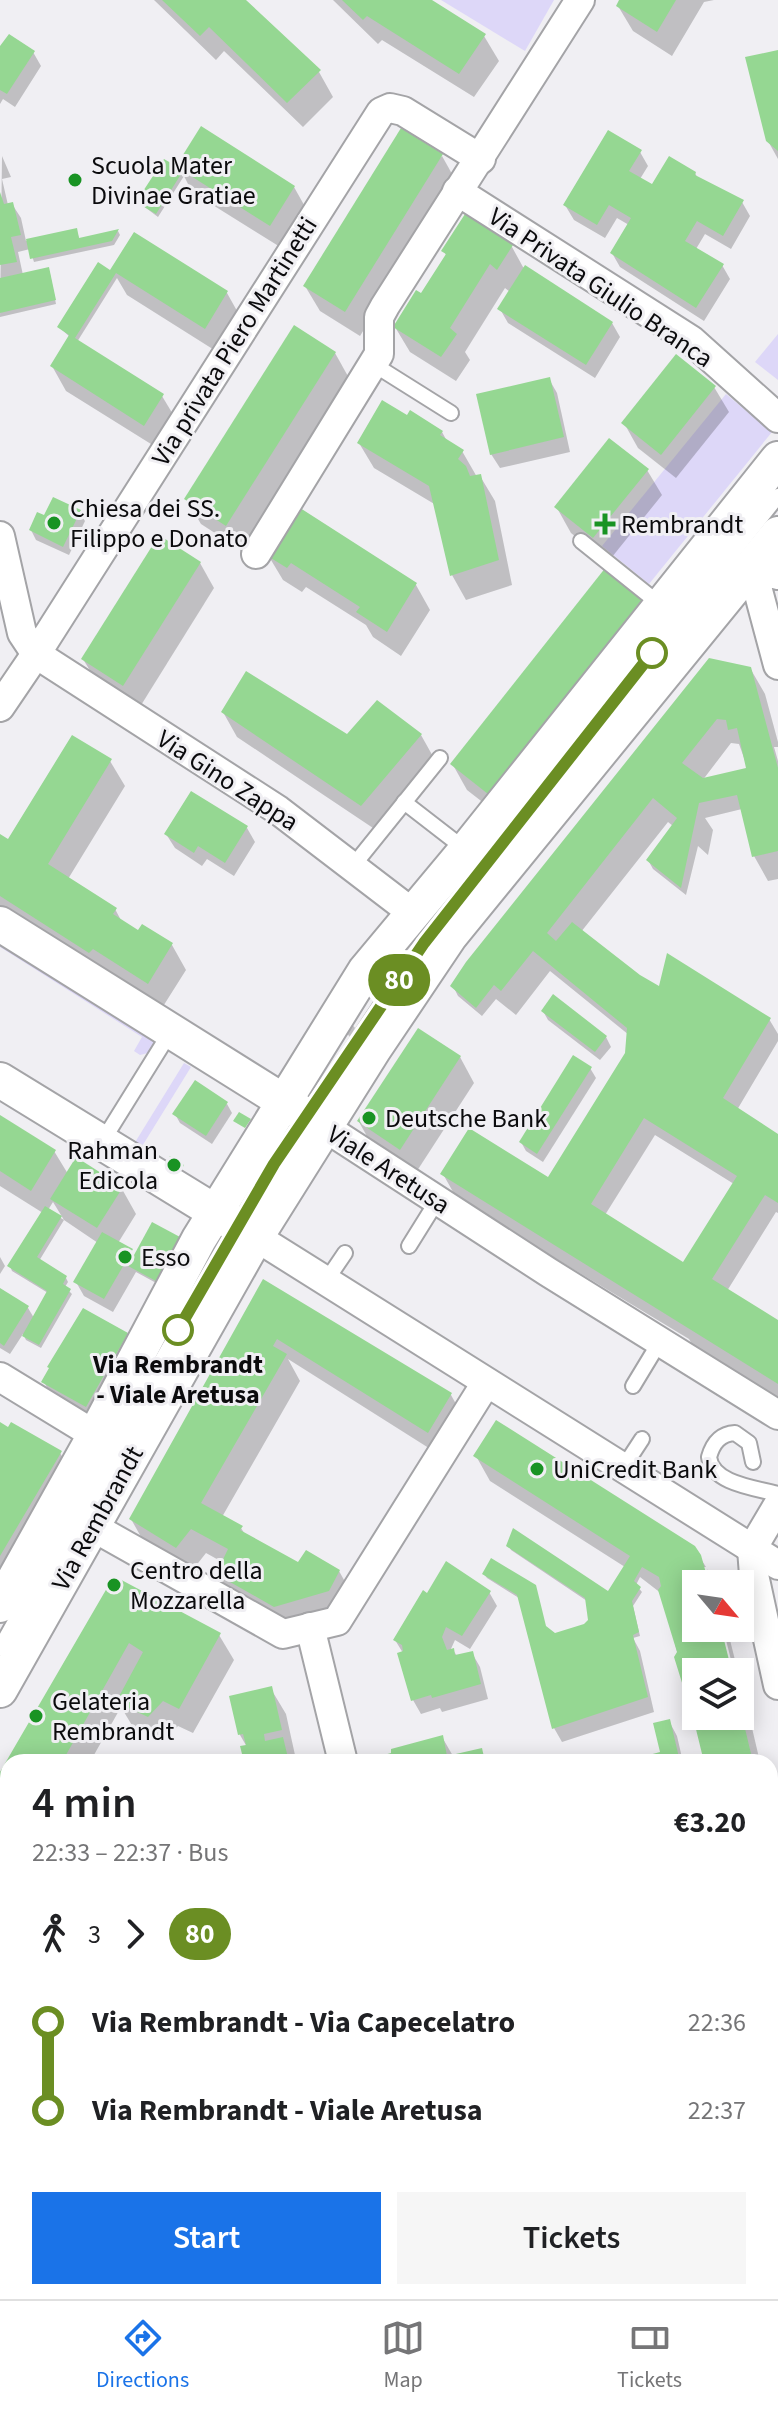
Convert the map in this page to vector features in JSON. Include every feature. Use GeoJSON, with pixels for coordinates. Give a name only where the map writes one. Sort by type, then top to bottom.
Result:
{"type":"FeatureCollection","features":[{"type":"Feature","properties":{"kind":"street"},"geometry":{"type":"LineString","coordinates":[[256,554],[379,354],[379,317],[385,306],[580,0]]}},
{"type":"Feature","properties":{"kind":"street","name":"Via privata Piero Martinetti"},"geometry":{"type":"LineString","coordinates":[[0,707],[381,112],[390,108],[403,111],[481,159]]}},
{"type":"Feature","properties":{"kind":"street","name":"Via Privata Giulio Branca"},"geometry":{"type":"LineString","coordinates":[[457,191],[691,340],[778,418]]}},
{"type":"Feature","properties":{"kind":"street","name":"Via Rembrandt"},"geometry":{"type":"LineString","coordinates":[[0,1690],[93,1527],[236,1225],[307,1115],[374,1049],[450,936],[744,560],[777,472]]}},
{"type":"Feature","properties":{"kind":"street","name":"Via Rembrandt"},"geometry":{"type":"LineString","coordinates":[[0,1605],[95,1435],[307,1115],[365,971],[662,606],[744,560],[778,534]]}},
{"type":"Feature","properties":{"kind":"street"},"geometry":{"type":"LineString","coordinates":[[0,536],[22,633],[36,654]]}},
{"type":"Feature","properties":{"kind":"street"},"geometry":{"type":"LineString","coordinates":[[744,560],[778,665]]}},
{"type":"Feature","properties":{"kind":"street","name":"Via Gino Zappa"},"geometry":{"type":"LineString","coordinates":[[36,654],[278,810],[414,914]]}},
{"type":"Feature","properties":{"kind":"street","name":"Viale Aretusa"},"geometry":{"type":"LineString","coordinates":[[0,924],[307,1115],[659,1343],[778,1415]]}},
{"type":"Feature","properties":{"kind":"street"},"geometry":{"type":"LineString","coordinates":[[0,1080],[778,1565]]}},
{"type":"Feature","properties":{"kind":"street"},"geometry":{"type":"LineString","coordinates":[[0,1377],[95,1435]]}},
{"type":"Feature","properties":{"kind":"street"},"geometry":{"type":"LineString","coordinates":[[93,1527],[283,1634],[337,1621],[486,1383]]}},
{"type":"Feature","properties":{"kind":"street"},"geometry":{"type":"LineString","coordinates":[[778,1505],[752,1549],[754,1575],[778,1685]]}},
{"type":"Feature","properties":{"kind":"street"},"geometry":{"type":"LineString","coordinates":[[310,1627],[341,1754]]}},
{"type":"Feature","properties":{"kind":"lane"},"geometry":{"type":"LineString","coordinates":[[373,364],[451,413]]}},
{"type":"Feature","properties":{"kind":"lane"},"geometry":{"type":"LineString","coordinates":[[581,541],[662,606]]}},
{"type":"Feature","properties":{"kind":"lane"},"geometry":{"type":"LineString","coordinates":[[353,866],[440,758]]}},
{"type":"Feature","properties":{"kind":"lane"},"geometry":{"type":"LineString","coordinates":[[404,802],[466,850]]}},
{"type":"Feature","properties":{"kind":"lane"},"geometry":{"type":"LineString","coordinates":[[101,1142],[127,1106],[172,1030]]}},
{"type":"Feature","properties":{"kind":"lane"},"geometry":{"type":"LineString","coordinates":[[409,1246],[437,1201]]}},
{"type":"Feature","properties":{"kind":"lane","name":"Via Rembrandt"},"geometry":{"type":"LineString","coordinates":[[0,1648],[236,1225]]}},
{"type":"Feature","properties":{"kind":"lane"},"geometry":{"type":"LineString","coordinates":[[326,1281],[345,1253]]}},
{"type":"Feature","properties":{"kind":"lane"},"geometry":{"type":"LineString","coordinates":[[633,1386],[659,1343]]}},
{"type":"Feature","properties":{"kind":"lane"},"geometry":{"type":"LineString","coordinates":[[753,1462],[749,1443],[735,1433],[720,1438],[709,1457],[713,1469],[721,1476],[778,1494]]}},
{"type":"Feature","properties":{"kind":"lane"},"geometry":{"type":"LineString","coordinates":[[623,1468],[642,1439]]}},
{"type":"Feature","properties":{"kind":"shaded area"},"geometry":{"type":"Polygon","coordinates":[[[441,0],[554,0],[525,51],[441,0]]]}},
{"type":"Feature","properties":{"kind":"shaded area"},"geometry":{"type":"Polygon","coordinates":[[[778,334],[778,380],[755,362],[778,334]]]}},
{"type":"Feature","properties":{"kind":"shaded area"},"geometry":{"type":"Polygon","coordinates":[[[726,394],[772,432],[649,584],[602,546],[726,394]]]}},
{"type":"Feature","properties":{"kind":"shaded area"},"geometry":{"type":"Polygon","coordinates":[[[0,939],[158,1038],[148,1053],[140,1055],[134,1051],[142,1037],[0,947],[0,939]]]}},
{"type":"Feature","properties":{"kind":"shaded area"},"geometry":{"type":"Polygon","coordinates":[[[184,1063],[191,1067],[141,1148],[134,1144],[184,1063]]]}},
{"type":"Feature","properties":{"kind":"building"},"geometry":{"type":"Polygon","coordinates":[[[162,0],[246,0],[321,70],[287,103],[209,27],[200,36],[162,0]]]}},
{"type":"Feature","properties":{"kind":"building"},"geometry":{"type":"Polygon","coordinates":[[[342,0],[432,0],[486,34],[459,74],[367,16],[363,20],[342,0]]]}},
{"type":"Feature","properties":{"kind":"building"},"geometry":{"type":"Polygon","coordinates":[[[619,0],[676,0],[657,32],[616,6],[619,0]]]}},
{"type":"Feature","properties":{"kind":"building"},"geometry":{"type":"Polygon","coordinates":[[[9,34],[35,51],[7,94],[0,90],[0,46],[9,34]]]}},
{"type":"Feature","properties":{"kind":"building"},"geometry":{"type":"Polygon","coordinates":[[[778,50],[778,151],[766,141],[745,57],[778,50]]]}},
{"type":"Feature","properties":{"kind":"building"},"geometry":{"type":"Polygon","coordinates":[[[201,126],[295,186],[270,226],[183,171],[156,214],[136,202],[164,159],[176,166],[201,126]]]}},
{"type":"Feature","properties":{"kind":"building"},"geometry":{"type":"Polygon","coordinates":[[[401,128],[443,154],[345,312],[303,286],[401,128]]]}},
{"type":"Feature","properties":{"kind":"building"},"geometry":{"type":"Polygon","coordinates":[[[608,130],[642,150],[629,171],[652,184],[669,156],[696,172],[695,175],[744,200],[723,236],[697,221],[685,241],[724,264],[696,308],[610,253],[631,218],[609,205],[597,225],[563,205],[608,130]]]}},
{"type":"Feature","properties":{"kind":"building"},"geometry":{"type":"Polygon","coordinates":[[[0,192],[4,204],[13,202],[21,235],[11,237],[17,262],[0,265],[0,192]]]}},
{"type":"Feature","properties":{"kind":"building"},"geometry":{"type":"Polygon","coordinates":[[[465,214],[513,245],[497,270],[490,264],[450,328],[457,334],[441,357],[393,327],[416,290],[421,293],[446,254],[441,251],[465,214]]]}},
{"type":"Feature","properties":{"kind":"building"},"geometry":{"type":"Polygon","coordinates":[[[77,228],[79,238],[119,229],[112,241],[30,259],[26,239],[77,228]]]}},
{"type":"Feature","properties":{"kind":"building"},"geometry":{"type":"Polygon","coordinates":[[[134,232],[228,291],[205,329],[116,273],[75,338],[164,394],[144,426],[50,366],[69,335],[57,327],[98,262],[110,270],[134,232]]]}},
{"type":"Feature","properties":{"kind":"building"},"geometry":{"type":"Polygon","coordinates":[[[525,265],[613,322],[586,365],[497,309],[525,265]]]}},
{"type":"Feature","properties":{"kind":"building"},"geometry":{"type":"Polygon","coordinates":[[[49,267],[56,300],[0,313],[0,278],[49,267]]]}},
{"type":"Feature","properties":{"kind":"building"},"geometry":{"type":"Polygon","coordinates":[[[294,325],[336,352],[226,526],[184,499],[294,325]]]}},
{"type":"Feature","properties":{"kind":"building"},"geometry":{"type":"Polygon","coordinates":[[[676,354],[716,386],[661,455],[621,423],[676,354]]]}},
{"type":"Feature","properties":{"kind":"building"},"geometry":{"type":"Polygon","coordinates":[[[550,377],[564,437],[490,455],[476,394],[550,377]]]}},
{"type":"Feature","properties":{"kind":"building"},"geometry":{"type":"Polygon","coordinates":[[[382,400],[407,415],[410,410],[443,431],[440,435],[464,450],[458,459],[466,466],[470,476],[481,474],[499,560],[450,576],[429,486],[357,443],[382,400]]]}},
{"type":"Feature","properties":{"kind":"building"},"geometry":{"type":"Polygon","coordinates":[[[609,438],[649,469],[593,538],[554,507],[609,438]]]}},
{"type":"Feature","properties":{"kind":"building","name":"Chiesa dei SS. Filippo e Donato"},"geometry":{"type":"Polygon","coordinates":[[[53,497],[81,510],[63,547],[29,530],[37,512],[44,515],[53,497]]]}},
{"type":"Feature","properties":{"kind":"building"},"geometry":{"type":"Polygon","coordinates":[[[297,506],[417,583],[387,632],[356,612],[360,607],[291,563],[287,568],[266,555],[297,506]]]}},
{"type":"Feature","properties":{"kind":"building"},"geometry":{"type":"Polygon","coordinates":[[[159,535],[201,562],[123,686],[81,659],[159,535]]]}},
{"type":"Feature","properties":{"kind":"building"},"geometry":{"type":"Polygon","coordinates":[[[606,567],[644,597],[488,794],[450,764],[606,567]]]}},
{"type":"Feature","properties":{"kind":"building"},"geometry":{"type":"Polygon","coordinates":[[[709,658],[751,667],[778,768],[778,851],[752,857],[737,795],[699,803],[681,888],[646,860],[677,818],[653,798],[547,933],[556,941],[572,922],[659,986],[667,953],[771,1018],[723,1098],[778,1134],[778,1203],[765,1195],[712,1279],[778,1320],[778,1384],[440,1174],[469,1128],[548,1177],[625,1053],[627,1028],[533,951],[501,991],[494,985],[476,1008],[450,986],[709,658]],[[717,719],[682,763],[703,778],[746,768],[737,728],[728,730],[726,720],[717,719]],[[644,1118],[591,1204],[683,1262],[737,1176],[644,1118]]]}},
{"type":"Feature","properties":{"kind":"building"},"geometry":{"type":"Polygon","coordinates":[[[246,671],[347,734],[377,700],[422,734],[361,806],[221,712],[246,671]]]}},
{"type":"Feature","properties":{"kind":"building"},"geometry":{"type":"Polygon","coordinates":[[[72,735],[112,759],[48,864],[117,908],[113,914],[138,930],[142,924],[173,943],[148,984],[93,949],[89,953],[0,896],[0,834],[8,839],[72,735]]]}},
{"type":"Feature","properties":{"kind":"building"},"geometry":{"type":"Polygon","coordinates":[[[191,791],[248,826],[225,863],[198,846],[194,853],[164,834],[191,791]]]}},
{"type":"Feature","properties":{"kind":"building"},"geometry":{"type":"Polygon","coordinates":[[[553,994],[607,1036],[595,1052],[541,1011],[553,994]]]}},
{"type":"Feature","properties":{"kind":"building"},"geometry":{"type":"Polygon","coordinates":[[[418,1028],[461,1056],[400,1150],[357,1121],[418,1028]]]}},
{"type":"Feature","properties":{"kind":"building"},"geometry":{"type":"Polygon","coordinates":[[[573,1055],[592,1067],[537,1154],[519,1142],[573,1055]]]}},
{"type":"Feature","properties":{"kind":"building"},"geometry":{"type":"Polygon","coordinates":[[[195,1080],[228,1102],[206,1136],[172,1114],[195,1080]]]}},
{"type":"Feature","properties":{"kind":"building"},"geometry":{"type":"Polygon","coordinates":[[[239,1112],[251,1119],[245,1128],[233,1121],[239,1112]]]}},
{"type":"Feature","properties":{"kind":"building"},"geometry":{"type":"Polygon","coordinates":[[[0,1115],[56,1150],[31,1191],[0,1171],[0,1115]]]}},
{"type":"Feature","properties":{"kind":"building"},"geometry":{"type":"Polygon","coordinates":[[[170,1156],[184,1165],[179,1174],[165,1165],[170,1156]]]}},
{"type":"Feature","properties":{"kind":"building"},"geometry":{"type":"Polygon","coordinates":[[[76,1157],[123,1187],[97,1228],[50,1199],[76,1157]]]}},
{"type":"Feature","properties":{"kind":"building"},"geometry":{"type":"Polygon","coordinates":[[[45,1206],[62,1216],[37,1257],[67,1276],[63,1284],[71,1289],[39,1345],[22,1336],[47,1291],[7,1266],[45,1206]]]}},
{"type":"Feature","properties":{"kind":"building"},"geometry":{"type":"Polygon","coordinates":[[[152,1222],[180,1237],[156,1281],[128,1266],[152,1222]]]}},
{"type":"Feature","properties":{"kind":"building"},"geometry":{"type":"Polygon","coordinates":[[[102,1232],[133,1249],[104,1299],[73,1282],[102,1232]]]}},
{"type":"Feature","properties":{"kind":"building"},"geometry":{"type":"Polygon","coordinates":[[[263,1279],[452,1393],[428,1433],[277,1339],[273,1346],[287,1354],[201,1503],[243,1526],[240,1530],[298,1562],[306,1550],[340,1570],[329,1591],[274,1607],[216,1574],[228,1549],[191,1529],[176,1548],[129,1519],[263,1279]]]}},
{"type":"Feature","properties":{"kind":"building"},"geometry":{"type":"Polygon","coordinates":[[[0,1288],[29,1306],[4,1346],[0,1343],[0,1288]]]}},
{"type":"Feature","properties":{"kind":"building"},"geometry":{"type":"Polygon","coordinates":[[[83,1308],[128,1333],[86,1407],[41,1382],[83,1308]]]}},
{"type":"Feature","properties":{"kind":"building"},"geometry":{"type":"Polygon","coordinates":[[[496,1420],[695,1546],[705,1570],[682,1570],[682,1642],[724,1642],[728,1658],[682,1658],[682,1683],[674,1657],[677,1652],[658,1590],[661,1586],[659,1577],[642,1567],[634,1581],[641,1587],[632,1601],[639,1632],[633,1635],[648,1697],[552,1729],[517,1595],[482,1574],[491,1558],[536,1585],[546,1626],[555,1633],[588,1620],[585,1598],[506,1546],[513,1528],[608,1591],[630,1556],[473,1456],[496,1420]]]}},
{"type":"Feature","properties":{"kind":"building"},"geometry":{"type":"Polygon","coordinates":[[[0,1422],[8,1427],[11,1422],[62,1451],[0,1556],[0,1422]]]}},
{"type":"Feature","properties":{"kind":"building"},"geometry":{"type":"Polygon","coordinates":[[[446,1561],[491,1591],[462,1636],[446,1627],[442,1637],[447,1650],[454,1648],[455,1655],[473,1651],[481,1684],[411,1701],[397,1653],[403,1651],[402,1645],[393,1640],[423,1590],[427,1593],[446,1561]]]}},
{"type":"Feature","properties":{"kind":"building"},"geometry":{"type":"Polygon","coordinates":[[[114,1576],[221,1633],[179,1709],[163,1701],[148,1717],[116,1702],[143,1652],[129,1643],[67,1754],[10,1754],[114,1576]]]}},
{"type":"Feature","properties":{"kind":"building"},"geometry":{"type":"Polygon","coordinates":[[[272,1686],[282,1730],[264,1734],[265,1741],[283,1737],[287,1754],[242,1754],[240,1746],[246,1745],[243,1734],[238,1735],[229,1696],[272,1686]]]}},
{"type":"Feature","properties":{"kind":"building"},"geometry":{"type":"Polygon","coordinates":[[[670,1719],[678,1754],[653,1754],[660,1752],[653,1723],[670,1719]]]}},
{"type":"Feature","properties":{"kind":"building"},"geometry":{"type":"Polygon","coordinates":[[[696,1730],[745,1730],[751,1754],[702,1754],[696,1730]]]}},
{"type":"Feature","properties":{"kind":"building"},"geometry":{"type":"Polygon","coordinates":[[[443,1735],[447,1754],[388,1754],[391,1749],[443,1735]]]}},
{"type":"Feature","properties":{"kind":"building"},"geometry":{"type":"Polygon","coordinates":[[[482,1748],[483,1754],[456,1754],[482,1748]]]}},
{"type":"Feature","properties":{"kind":"bus line","name":"80"},"geometry":{"type":"LineString","coordinates":[[178,1330],[274,1164],[435,927],[652,653]]}},
{"type":"Feature","properties":{"kind":"place","name":"Scuola Mater Divinae Gratiae"},"geometry":{"type":"Point","coordinates":[75,180]}},
{"type":"Feature","properties":{"kind":"place","name":"Chiesa dei SS. Filippo e Donato"},"geometry":{"type":"Point","coordinates":[54,523]}},
{"type":"Feature","properties":{"kind":"place","name":"Rembrandt"},"geometry":{"type":"Point","coordinates":[605,524]}},
{"type":"Feature","properties":{"kind":"place","name":"Deutsche Bank"},"geometry":{"type":"Point","coordinates":[369,1118]}},
{"type":"Feature","properties":{"kind":"place","name":"Rahman Edicola"},"geometry":{"type":"Point","coordinates":[174,1165]}},
{"type":"Feature","properties":{"kind":"place","name":"Esso"},"geometry":{"type":"Point","coordinates":[125,1257]}},
{"type":"Feature","properties":{"kind":"place","name":"Via Rembrandt - Viale Aretusa"},"geometry":{"type":"Point","coordinates":[178,1330]}},
{"type":"Feature","properties":{"kind":"place","name":"UniCredit Bank"},"geometry":{"type":"Point","coordinates":[537,1469]}},
{"type":"Feature","properties":{"kind":"place","name":"Centro della Mozzarella"},"geometry":{"type":"Point","coordinates":[114,1585]}},
{"type":"Feature","properties":{"kind":"place","name":"Gelateria Rembrandt"},"geometry":{"type":"Point","coordinates":[36,1716]}}]}
